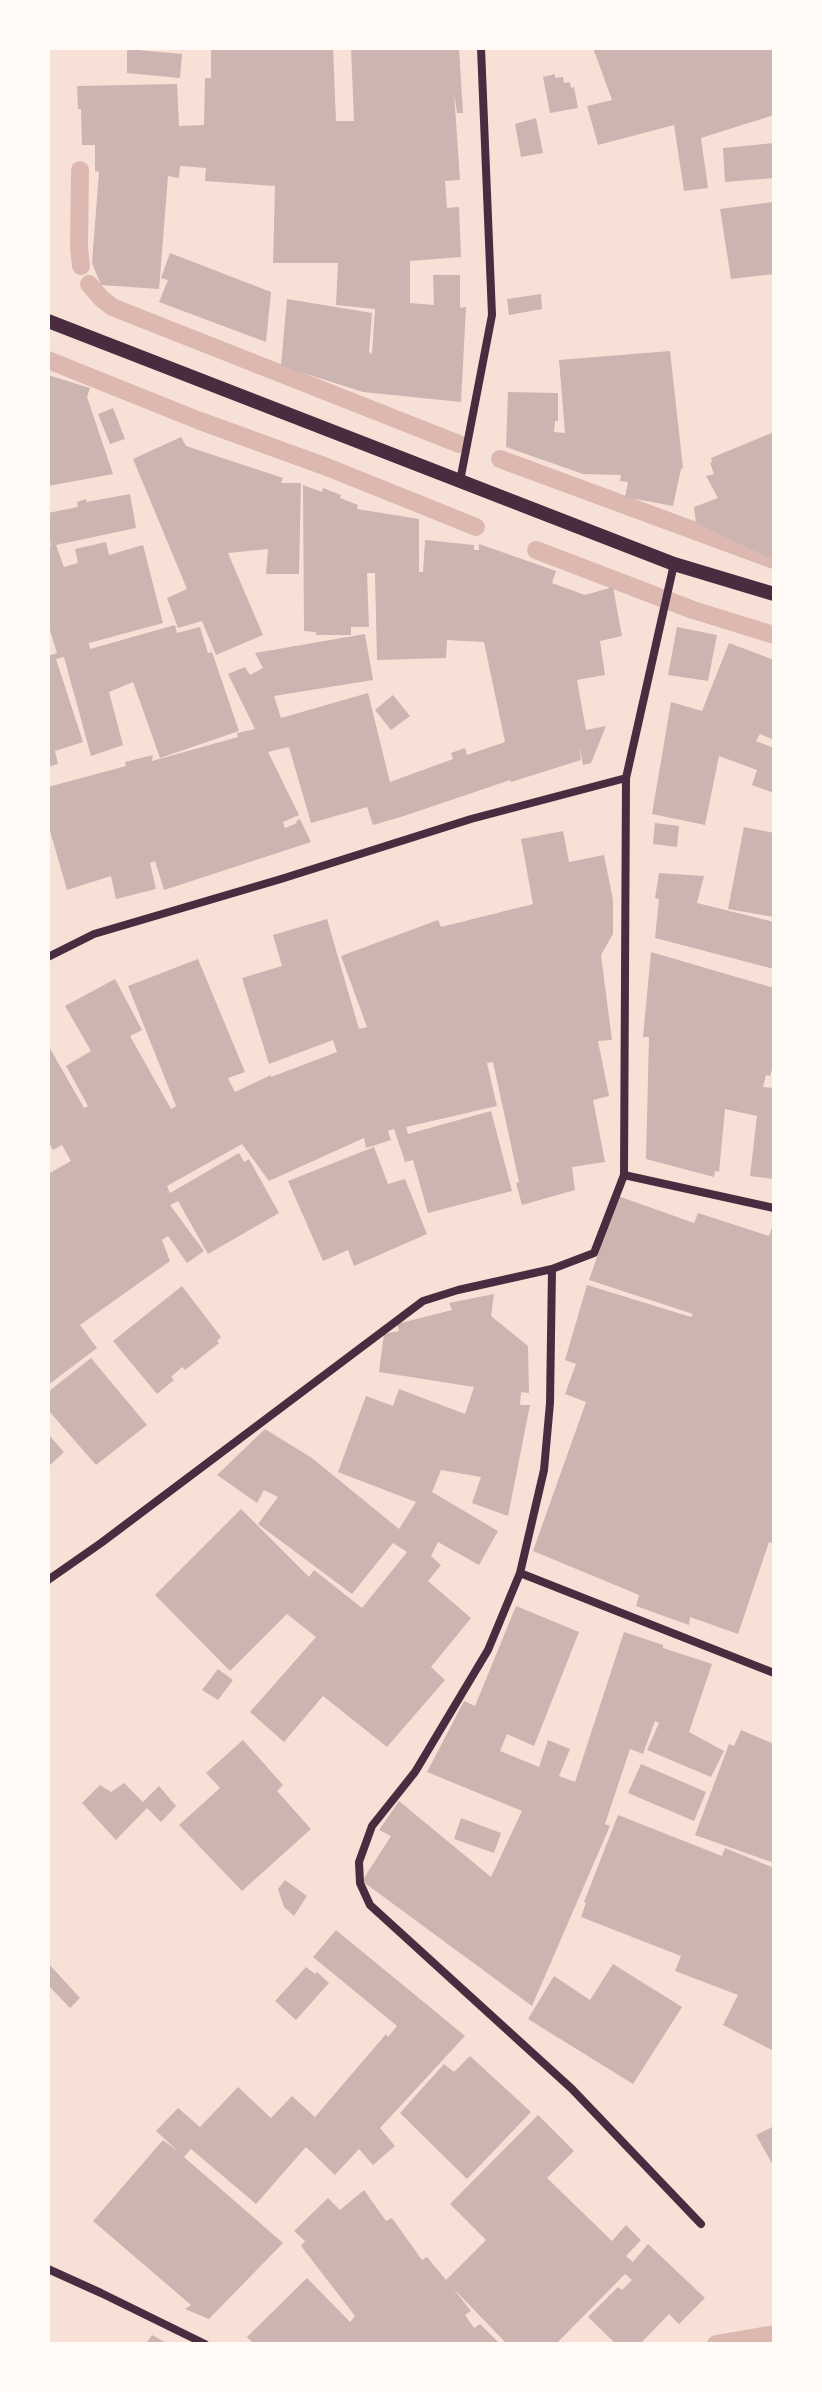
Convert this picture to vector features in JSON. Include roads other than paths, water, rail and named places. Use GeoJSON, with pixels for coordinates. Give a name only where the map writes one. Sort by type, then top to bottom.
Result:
{"type":"FeatureCollection","features":[{"type":"Feature","properties":{"kind":"street"},"geometry":{"type":"LineString","coordinates":[[460,481],[492,315],[481,48]]}},
{"type":"Feature","properties":{"kind":"street"},"geometry":{"type":"LineString","coordinates":[[48,321],[674,564],[774,594]]}},
{"type":"Feature","properties":{"kind":"street"},"geometry":{"type":"LineString","coordinates":[[48,1580],[114,1534],[423,1301],[552,1269],[594,1253],[624,1175],[626,778],[674,564]]}},
{"type":"Feature","properties":{"kind":"street"},"geometry":{"type":"LineString","coordinates":[[48,957],[94,934],[471,819],[626,778]]}},
{"type":"Feature","properties":{"kind":"street"},"geometry":{"type":"LineString","coordinates":[[624,1175],[774,1208]]}},
{"type":"Feature","properties":{"kind":"street"},"geometry":{"type":"LineString","coordinates":[[552,1269],[550,1403],[544,1470],[520,1573],[488,1650],[415,1772],[372,1826],[359,1862],[360,1883],[370,1905],[572,2089],[701,2224]]}},
{"type":"Feature","properties":{"kind":"street"},"geometry":{"type":"LineString","coordinates":[[520,1573],[774,1673]]}},
{"type":"Feature","properties":{"kind":"street"},"geometry":{"type":"LineString","coordinates":[[48,2269],[205,2344]]}},
{"type":"Feature","properties":{"kind":"waterway"},"geometry":{"type":"LineString","coordinates":[[80,170],[81,266]]}},
{"type":"Feature","properties":{"kind":"waterway"},"geometry":{"type":"LineString","coordinates":[[89,284],[112,307],[459,444]]}},
{"type":"Feature","properties":{"kind":"waterway"},"geometry":{"type":"LineString","coordinates":[[48,360],[476,527]]}},
{"type":"Feature","properties":{"kind":"waterway"},"geometry":{"type":"LineString","coordinates":[[500,459],[774,560]]}},
{"type":"Feature","properties":{"kind":"waterway"},"geometry":{"type":"LineString","coordinates":[[536,550],[693,610],[774,635]]}},
{"type":"Feature","properties":{"kind":"waterway"},"geometry":{"type":"LineString","coordinates":[[716,2344],[774,2334]]}}]}
